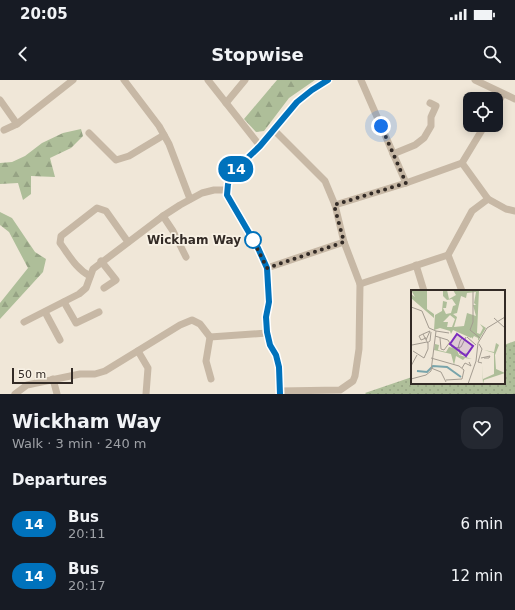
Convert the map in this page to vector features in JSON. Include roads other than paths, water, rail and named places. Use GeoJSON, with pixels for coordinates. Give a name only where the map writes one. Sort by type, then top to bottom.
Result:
{"type":"FeatureCollection","features":[{"type":"Feature","properties":{"kind":"street"},"geometry":{"type":"LineString","coordinates":[[4,130],[16,124],[73,80]]}},
{"type":"Feature","properties":{"kind":"street"},"geometry":{"type":"LineString","coordinates":[[124,80],[164,135],[179,166],[190,199]]}},
{"type":"Feature","properties":{"kind":"street"},"geometry":{"type":"LineString","coordinates":[[208,80],[260,146]]}},
{"type":"Feature","properties":{"kind":"street"},"geometry":{"type":"LineString","coordinates":[[226,103],[245,80]]}},
{"type":"Feature","properties":{"kind":"street"},"geometry":{"type":"LineString","coordinates":[[274,130],[325,181],[334,205],[344,242],[360,284],[359,349],[355,376],[353,381],[348,386],[340,390],[280,392],[279,367],[276,355],[270,345],[267,332],[266,317],[269,302],[267,268],[258,248],[227,195],[229,182],[235,170],[260,146],[297,102],[328,80]]}},
{"type":"Feature","properties":{"kind":"street"},"geometry":{"type":"LineString","coordinates":[[361,80],[406,183]]}},
{"type":"Feature","properties":{"kind":"street"},"geometry":{"type":"LineString","coordinates":[[475,80],[499,92]]}},
{"type":"Feature","properties":{"kind":"street"},"geometry":{"type":"LineString","coordinates":[[503,94],[515,99]]}},
{"type":"Feature","properties":{"kind":"street"},"geometry":{"type":"LineString","coordinates":[[0,100],[16,124]]}},
{"type":"Feature","properties":{"kind":"street"},"geometry":{"type":"LineString","coordinates":[[393,154],[415,145],[424,138],[431,126],[431,117],[436,106],[430,103]]}},
{"type":"Feature","properties":{"kind":"street"},"geometry":{"type":"LineString","coordinates":[[334,205],[406,183],[462,163],[481,132]]}},
{"type":"Feature","properties":{"kind":"street"},"geometry":{"type":"LineString","coordinates":[[89,133],[116,160],[129,156],[164,135]]}},
{"type":"Feature","properties":{"kind":"street"},"geometry":{"type":"LineString","coordinates":[[462,163],[488,199],[506,209],[515,211]]}},
{"type":"Feature","properties":{"kind":"street"},"geometry":{"type":"LineString","coordinates":[[24,322],[80,294],[86,288],[93,269],[163,216],[202,193],[214,190],[228,190]]}},
{"type":"Feature","properties":{"kind":"street"},"geometry":{"type":"LineString","coordinates":[[360,284],[448,255],[472,211],[488,199]]}},
{"type":"Feature","properties":{"kind":"street"},"geometry":{"type":"LineString","coordinates":[[90,276],[82,272],[60,243],[61,236],[97,208],[106,211],[128,242]]}},
{"type":"Feature","properties":{"kind":"street"},"geometry":{"type":"LineString","coordinates":[[163,216],[173,231],[186,257]]}},
{"type":"Feature","properties":{"kind":"street"},"geometry":{"type":"LineString","coordinates":[[267,268],[344,242]]}},
{"type":"Feature","properties":{"kind":"street"},"geometry":{"type":"LineString","coordinates":[[448,255],[462,290]]}},
{"type":"Feature","properties":{"kind":"street"},"geometry":{"type":"LineString","coordinates":[[101,262],[116,280],[104,288]]}},
{"type":"Feature","properties":{"kind":"street"},"geometry":{"type":"LineString","coordinates":[[416,265],[424,290]]}},
{"type":"Feature","properties":{"kind":"street"},"geometry":{"type":"LineString","coordinates":[[64,302],[76,323],[99,312]]}},
{"type":"Feature","properties":{"kind":"street"},"geometry":{"type":"LineString","coordinates":[[45,312],[60,340]]}},
{"type":"Feature","properties":{"kind":"street"},"geometry":{"type":"LineString","coordinates":[[15,394],[28,385],[80,374],[99,373],[121,362],[180,325],[192,320],[200,324],[210,337],[206,361],[211,379]]}},
{"type":"Feature","properties":{"kind":"street"},"geometry":{"type":"LineString","coordinates":[[210,337],[267,332]]}},
{"type":"Feature","properties":{"kind":"street"},"geometry":{"type":"LineString","coordinates":[[138,351],[148,368],[146,394]]}},
{"type":"Feature","properties":{"kind":"street"},"geometry":{"type":"LineString","coordinates":[[53,379],[57,394]]}},
{"type":"Feature","properties":{"kind":"place","name":"Wickham Way"},"geometry":{"type":"Point","coordinates":[253,240]}}]}
